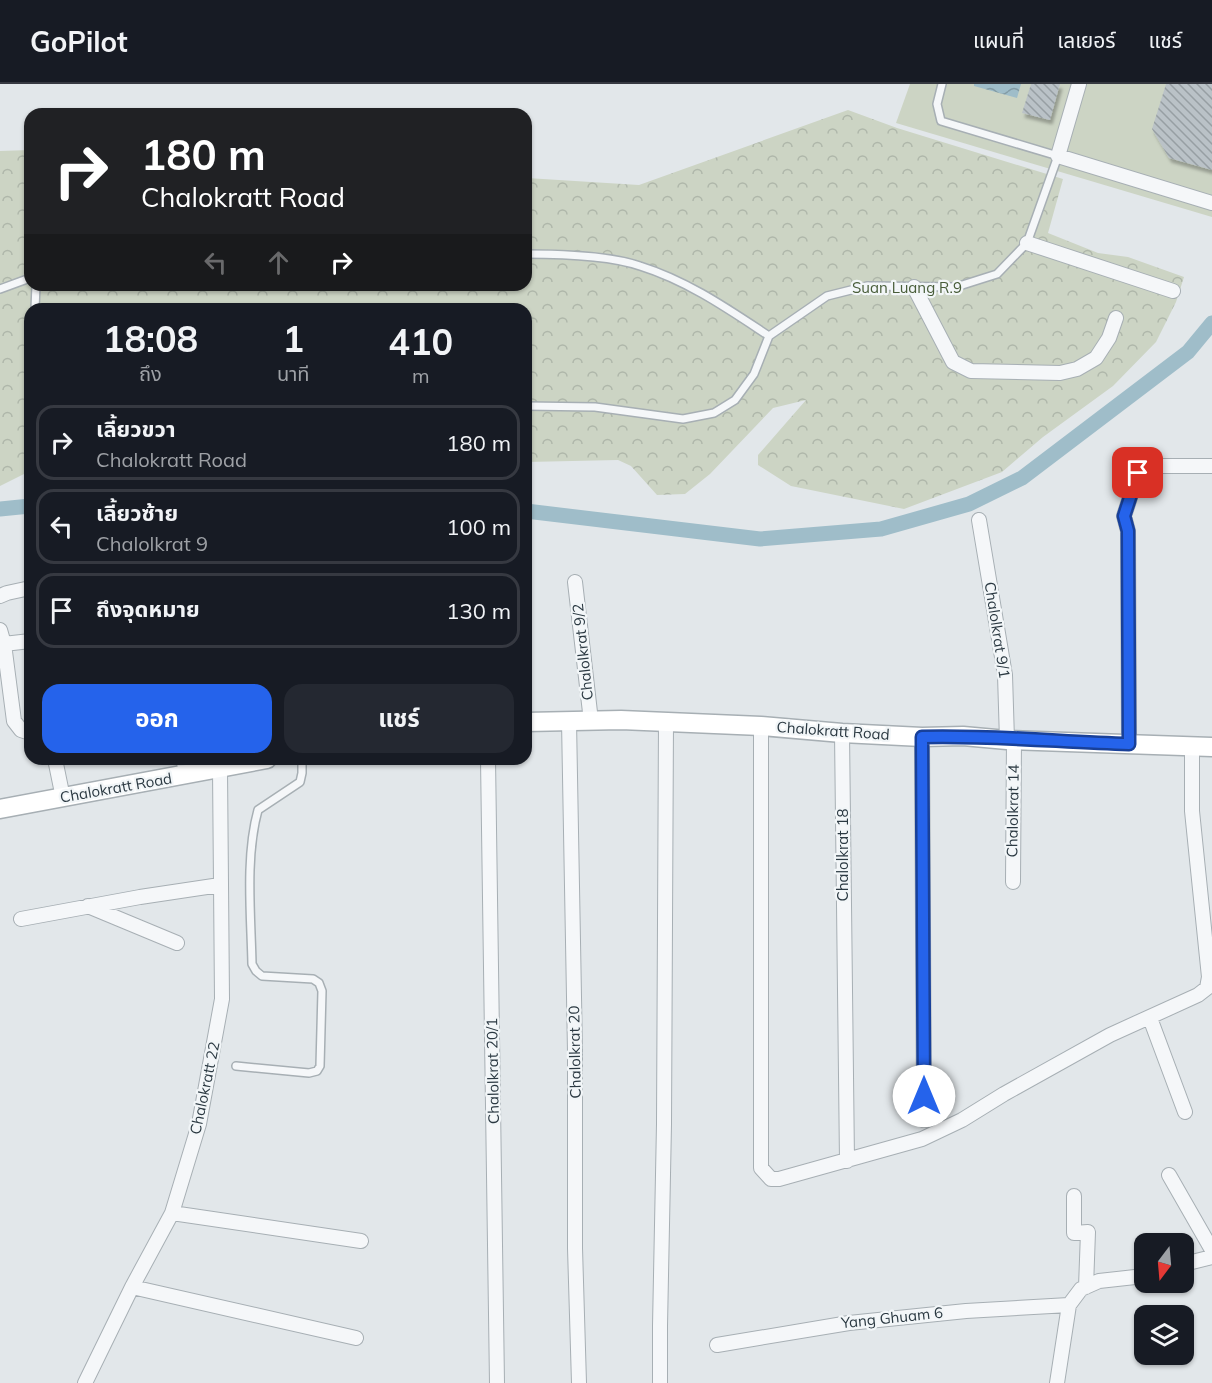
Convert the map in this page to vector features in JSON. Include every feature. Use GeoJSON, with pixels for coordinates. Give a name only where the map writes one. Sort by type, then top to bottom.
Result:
{"type":"FeatureCollection","features":[{"type":"Feature","properties":{"kind":"street"},"geometry":{"type":"LineString","coordinates":[[1079,84],[1058,156],[1212,202]]}},
{"type":"Feature","properties":{"kind":"street"},"geometry":{"type":"LineString","coordinates":[[1028,243],[1173,291]]}},
{"type":"Feature","properties":{"kind":"street"},"geometry":{"type":"LineString","coordinates":[[914,287],[953,362],[971,371],[1060,373],[1077,369],[1096,358],[1109,338],[1116,318]]}},
{"type":"Feature","properties":{"kind":"street"},"geometry":{"type":"LineString","coordinates":[[1129,744],[1128,531],[1124,516],[1138,473],[1145,468],[1212,466]]}},
{"type":"Feature","properties":{"kind":"street","name":"Chalolkrat 9/1"},"geometry":{"type":"LineString","coordinates":[[979,520],[1005,675],[1011,740]]}},
{"type":"Feature","properties":{"kind":"street","name":"Chalolkrat 9/2"},"geometry":{"type":"LineString","coordinates":[[575,582],[591,722]]}},
{"type":"Feature","properties":{"kind":"street"},"geometry":{"type":"LineString","coordinates":[[0,596],[7,592],[24,589]]}},
{"type":"Feature","properties":{"kind":"street"},"geometry":{"type":"LineString","coordinates":[[0,630],[4,644],[14,721],[24,731]]}},
{"type":"Feature","properties":{"kind":"street"},"geometry":{"type":"LineString","coordinates":[[4,644],[24,642]]}},
{"type":"Feature","properties":{"kind":"street","name":"Chalokratt Road"},"geometry":{"type":"LineString","coordinates":[[532,722],[621,720],[761,726],[922,737],[963,736],[1011,740],[1212,747]]}},
{"type":"Feature","properties":{"kind":"street","name":"Chalolkrat 20"},"geometry":{"type":"LineString","coordinates":[[569,721],[575,1063],[575,1248],[579,1383]]}},
{"type":"Feature","properties":{"kind":"street"},"geometry":{"type":"LineString","coordinates":[[660,1383],[666,722]]}},
{"type":"Feature","properties":{"kind":"street"},"geometry":{"type":"LineString","coordinates":[[761,726],[761,1168],[771,1179],[779,1179],[847,1161],[922,1139],[952,1125],[1101,1041],[1198,995],[1207,988],[1209,977],[1192,811],[1192,746]]}},
{"type":"Feature","properties":{"kind":"street","name":"Chalolkrat 18"},"geometry":{"type":"LineString","coordinates":[[843,733],[847,1161]]}},
{"type":"Feature","properties":{"kind":"street"},"geometry":{"type":"LineString","coordinates":[[922,737],[924,1120]]}},
{"type":"Feature","properties":{"kind":"street","name":"Chalolkrat 14"},"geometry":{"type":"LineString","coordinates":[[1011,740],[1013,882]]}},
{"type":"Feature","properties":{"kind":"street"},"geometry":{"type":"LineString","coordinates":[[56,765],[63,798]]}},
{"type":"Feature","properties":{"kind":"street","name":"Chalokratt Road"},"geometry":{"type":"LineString","coordinates":[[0,809],[63,798],[185,767],[220,769],[239,765]]}},
{"type":"Feature","properties":{"kind":"street","name":"Chalolkrat 20/1"},"geometry":{"type":"LineString","coordinates":[[488,765],[497,1383]]}},
{"type":"Feature","properties":{"kind":"street","name":"Chalokratt 22"},"geometry":{"type":"LineString","coordinates":[[85,1383],[132,1287],[172,1213],[199,1124],[222,1008],[220,769]]}},
{"type":"Feature","properties":{"kind":"street"},"geometry":{"type":"LineString","coordinates":[[21,919],[220,885]]}},
{"type":"Feature","properties":{"kind":"street"},"geometry":{"type":"LineString","coordinates":[[88,906],[177,943]]}},
{"type":"Feature","properties":{"kind":"street"},"geometry":{"type":"LineString","coordinates":[[1150,1018],[1185,1112]]}},
{"type":"Feature","properties":{"kind":"street"},"geometry":{"type":"LineString","coordinates":[[1169,1175],[1212,1250]]}},
{"type":"Feature","properties":{"kind":"street"},"geometry":{"type":"LineString","coordinates":[[1074,1196],[1074,1233],[1088,1232],[1086,1287]]}},
{"type":"Feature","properties":{"kind":"street"},"geometry":{"type":"LineString","coordinates":[[172,1213],[361,1241]]}},
{"type":"Feature","properties":{"kind":"street"},"geometry":{"type":"LineString","coordinates":[[1194,1262],[1212,1257]]}},
{"type":"Feature","properties":{"kind":"street"},"geometry":{"type":"LineString","coordinates":[[1057,1383],[1069,1305],[1081,1289],[1099,1281],[1134,1277]]}},
{"type":"Feature","properties":{"kind":"street"},"geometry":{"type":"LineString","coordinates":[[132,1287],[356,1338]]}},
{"type":"Feature","properties":{"kind":"street","name":"Yang Ghuam 6"},"geometry":{"type":"LineString","coordinates":[[717,1345],[849,1323],[966,1311],[1069,1305]]}},
{"type":"Feature","properties":{"kind":"lane"},"geometry":{"type":"LineString","coordinates":[[532,406],[595,407],[683,419],[714,413],[735,400],[754,374],[769,336],[827,296],[867,286],[956,287],[997,274],[1028,243],[1058,156],[941,121],[937,104],[942,84]]}},
{"type":"Feature","properties":{"kind":"lane"},"geometry":{"type":"LineString","coordinates":[[532,254],[564,254],[640,265],[704,293],[769,336]]}},
{"type":"Feature","properties":{"kind":"lane"},"geometry":{"type":"LineString","coordinates":[[0,289],[24,280]]}},
{"type":"Feature","properties":{"kind":"lane"},"geometry":{"type":"LineString","coordinates":[[236,1066],[309,1073],[317,1071],[320,1066],[322,991],[319,983],[313,979],[262,976],[256,972],[252,964],[251,868],[254,824],[258,810],[300,782],[302,765]]}},
{"type":"Feature","properties":{"kind":"green space"},"geometry":{"type":"Polygon","coordinates":[[[910,84],[1212,84],[1212,217],[896,123],[910,84]]]}},
{"type":"Feature","properties":{"kind":"green space","name":"Suan Luang R.9"},"geometry":{"type":"Polygon","coordinates":[[[848,110],[897,128],[1063,179],[1048,233],[1098,253],[1128,257],[1184,277],[1176,302],[1156,342],[1113,386],[1043,437],[1002,472],[904,509],[791,486],[758,465],[758,455],[806,400],[773,408],[710,474],[685,494],[657,495],[631,466],[618,460],[532,462],[532,303],[24,303],[24,474],[0,486],[0,151],[24,150],[24,291],[532,291],[532,178],[639,185],[848,110]]]}},
{"type":"Feature","properties":{"kind":"water"},"geometry":{"type":"Polygon","coordinates":[[[974,84],[1021,84],[1017,98],[974,86],[974,84]]]}},
{"type":"Feature","properties":{"kind":"building"},"geometry":{"type":"Polygon","coordinates":[[[1031,84],[1060,84],[1050,120],[1022,113],[1031,84]]]}},
{"type":"Feature","properties":{"kind":"building"},"geometry":{"type":"Polygon","coordinates":[[[1166,84],[1212,84],[1212,170],[1169,158],[1152,129],[1166,84]]]}},
{"type":"Feature","properties":{"kind":"waterway"},"geometry":{"type":"LineString","coordinates":[[532,512],[760,539],[881,529],[969,504],[1022,478],[1188,352],[1212,323]]}},
{"type":"Feature","properties":{"kind":"waterway"},"geometry":{"type":"LineString","coordinates":[[0,509],[24,507]]}},
{"type":"Feature","properties":{"kind":"route"},"geometry":{"type":"LineString","coordinates":[[924,1096],[922,737],[963,736],[1007,740],[1129,744],[1128,531],[1124,516],[1138,473]]}}]}
